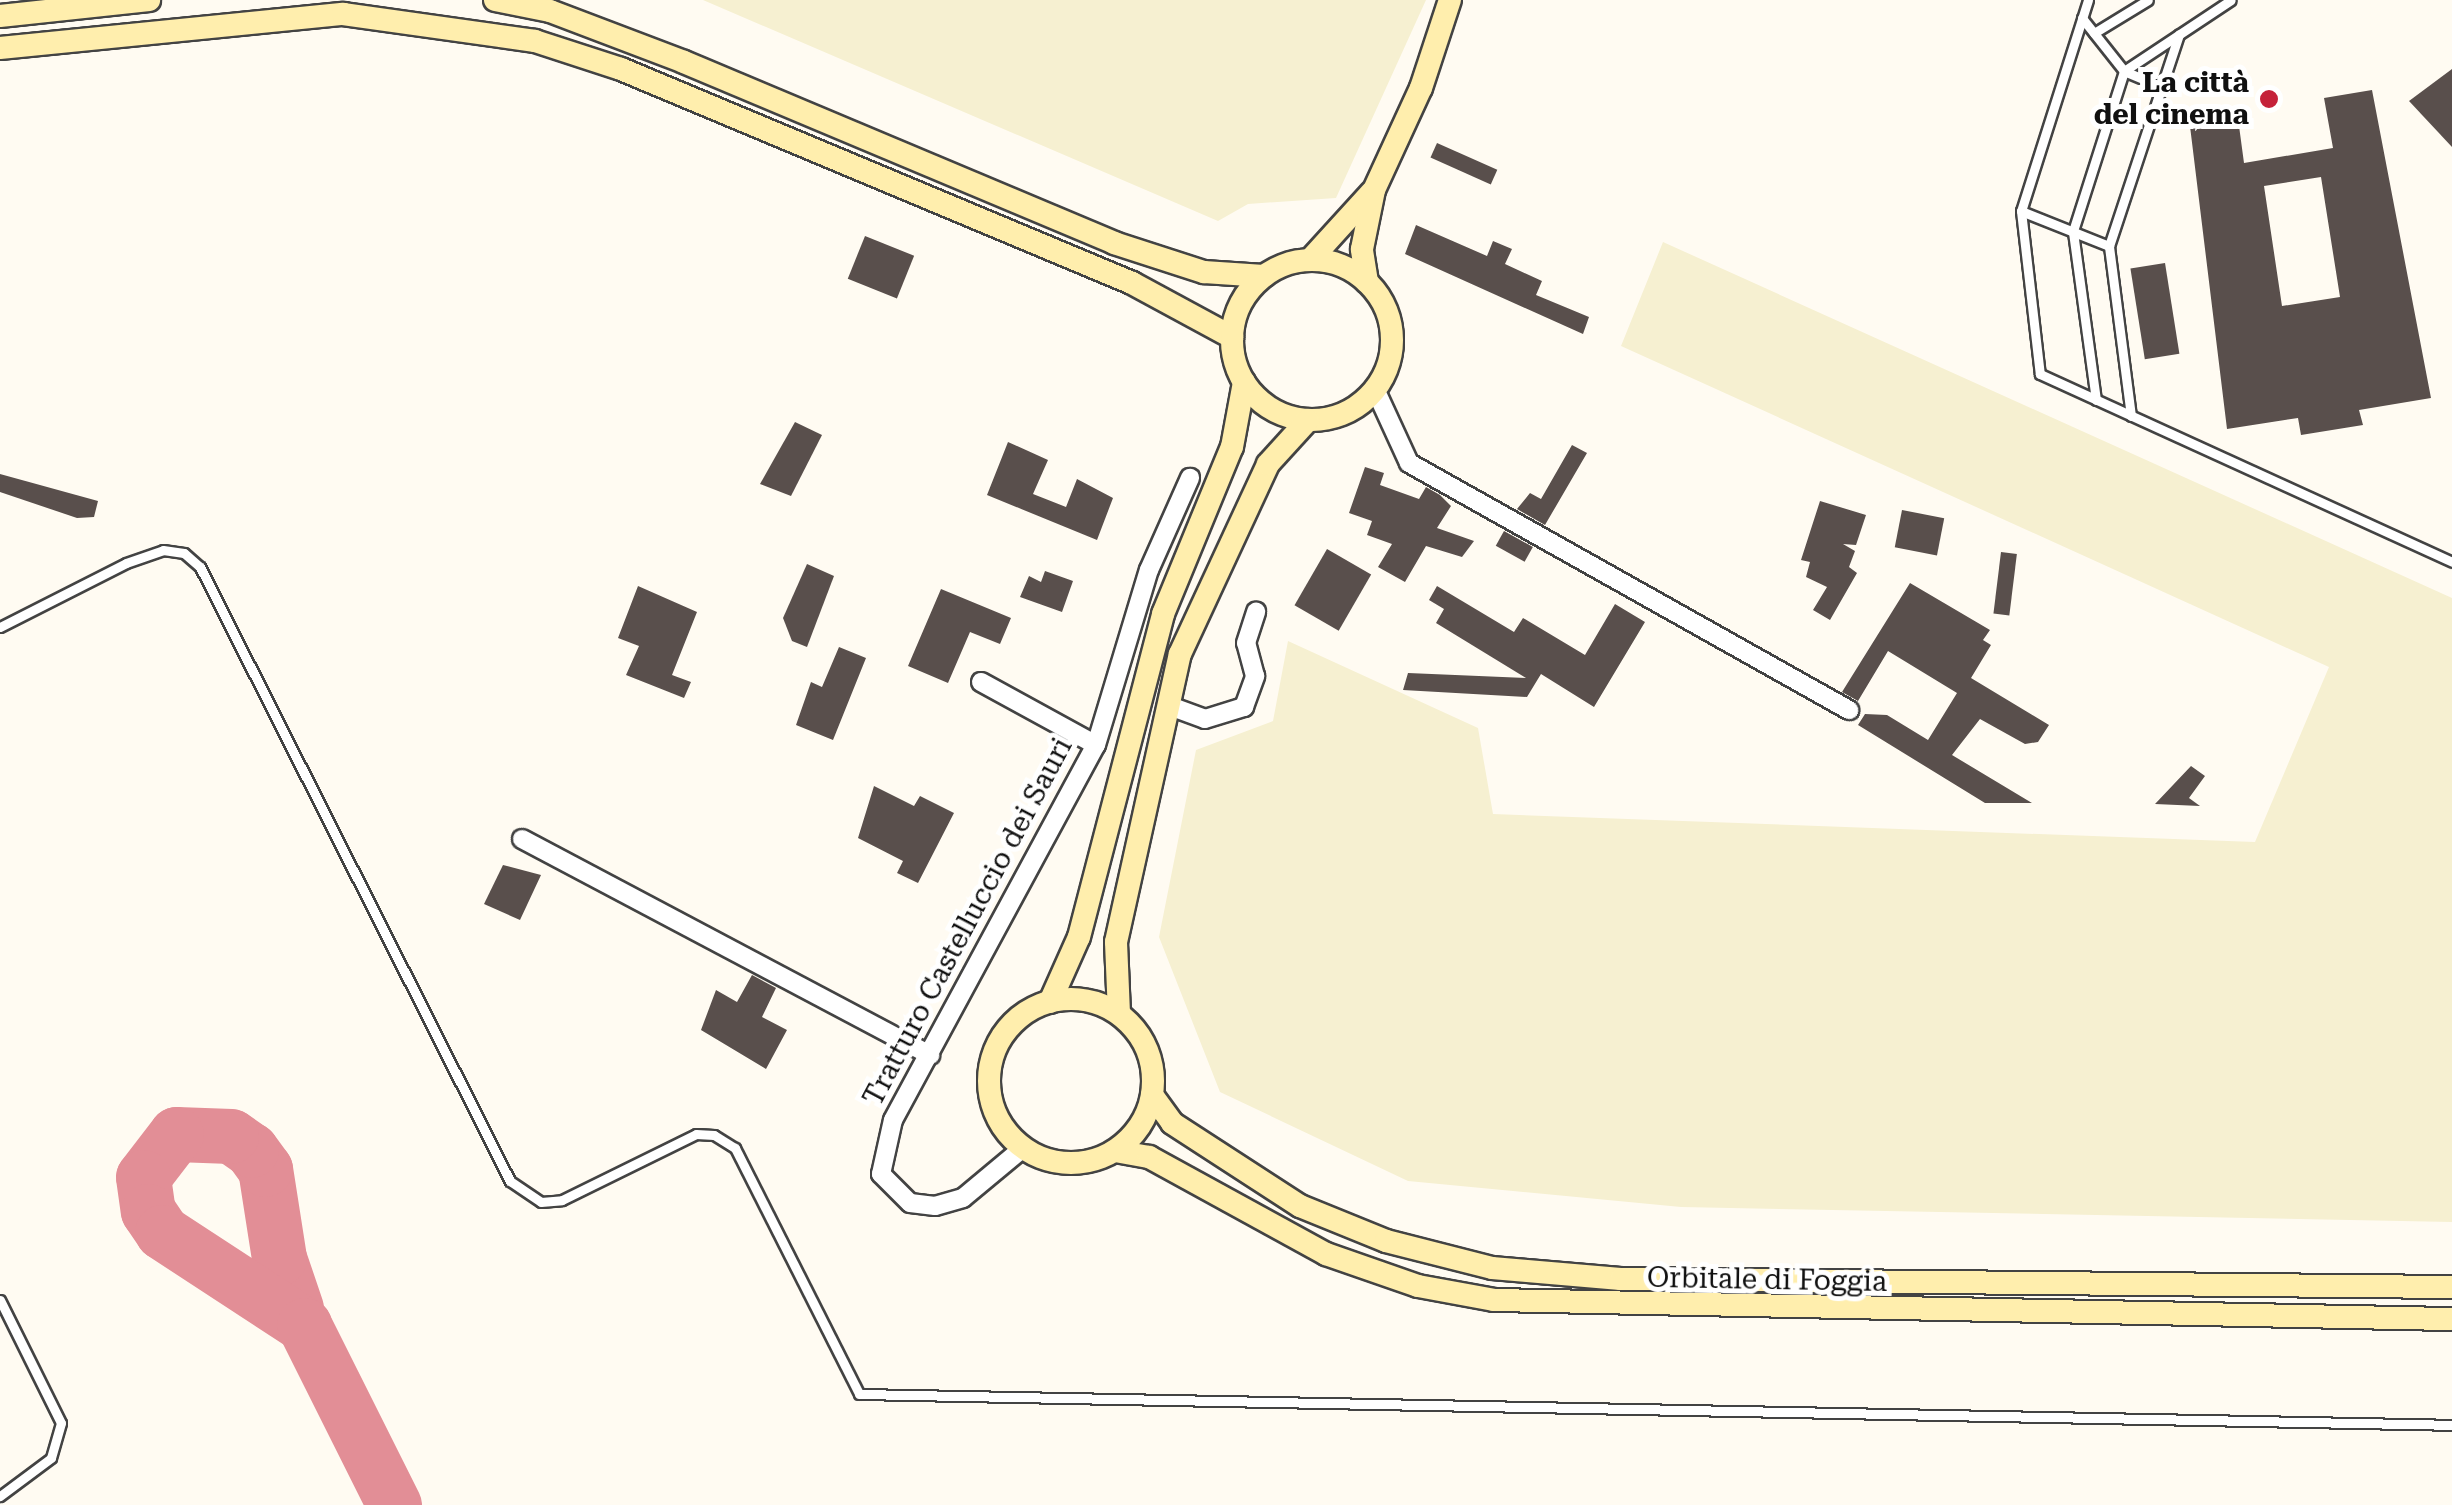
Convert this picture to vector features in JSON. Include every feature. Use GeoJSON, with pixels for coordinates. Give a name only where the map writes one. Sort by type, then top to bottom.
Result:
{"type":"FeatureCollection","features":[{"type":"Feature","properties":{"kind":"main road"},"geometry":{"type":"LineString","coordinates":[[0,16],[149,0]]}},
{"type":"Feature","properties":{"kind":"main road"},"geometry":{"type":"LineString","coordinates":[[495,0],[550,11],[684,62],[1114,244],[1204,272],[1264,276],[1310,260],[1374,190]]}},
{"type":"Feature","properties":{"kind":"main road"},"geometry":{"type":"LineString","coordinates":[[1244,382],[1271,409],[1308,420],[1346,413],[1376,389],[1392,338],[1367,282],[1362,249],[1374,190],[1421,88],[1450,0]]}},
{"type":"Feature","properties":{"kind":"main road"},"geometry":{"type":"LineString","coordinates":[[0,48],[344,14],[535,41],[620,69],[1114,276],[1232,337]]}},
{"type":"Feature","properties":{"kind":"main road"},"geometry":{"type":"LineString","coordinates":[[1310,260],[1367,282]]}},
{"type":"Feature","properties":{"kind":"main road"},"geometry":{"type":"LineString","coordinates":[[1050,1002],[1094,1003],[1119,1014],[1146,1048],[1152,1095],[1139,1127],[1115,1151],[1068,1163],[1022,1148],[1004,1129],[989,1080],[1006,1030],[1050,1002],[1079,937],[1162,614],[1232,447],[1244,382],[1232,337],[1236,314],[1264,276]]}},
{"type":"Feature","properties":{"kind":"main road"},"geometry":{"type":"LineString","coordinates":[[1119,1014],[1116,942],[1167,704],[1224,546],[1268,464],[1308,420]]}},
{"type":"Feature","properties":{"kind":"main road","name":"Orbitale di Foggia"},"geometry":{"type":"LineString","coordinates":[[1152,1095],[1172,1122],[1300,1206],[1386,1241],[1492,1268],[1621,1279],[2452,1288]]}},
{"type":"Feature","properties":{"kind":"main road","name":"Orbitale di Foggia"},"geometry":{"type":"LineString","coordinates":[[1115,1151],[1148,1157],[1326,1254],[1418,1286],[1494,1300],[2452,1319]]}},
{"type":"Feature","properties":{"kind":"street"},"geometry":{"type":"LineString","coordinates":[[1376,389],[1409,463],[1849,710]]}},
{"type":"Feature","properties":{"kind":"street","name":"Tratturo Castelluccio dei Sauri"},"geometry":{"type":"LineString","coordinates":[[1022,1148],[963,1198],[935,1206],[897,1195],[881,1174],[880,1147],[1096,745],[1148,570],[1190,478]]}},
{"type":"Feature","properties":{"kind":"street"},"geometry":{"type":"LineString","coordinates":[[1167,704],[1205,720],[1244,707],[1255,676],[1246,643],[1256,612]]}},
{"type":"Feature","properties":{"kind":"street"},"geometry":{"type":"LineString","coordinates":[[981,682],[1096,745]]}},
{"type":"Feature","properties":{"kind":"street"},"geometry":{"type":"LineString","coordinates":[[522,839],[930,1055]]}},
{"type":"Feature","properties":{"kind":"lane"},"geometry":{"type":"LineString","coordinates":[[2088,0],[2022,211],[2040,374],[2452,562]]}},
{"type":"Feature","properties":{"kind":"lane"},"geometry":{"type":"LineString","coordinates":[[2094,32],[2148,0]]}},
{"type":"Feature","properties":{"kind":"lane"},"geometry":{"type":"LineString","coordinates":[[2096,400],[2073,231],[2124,71],[2231,0]]}},
{"type":"Feature","properties":{"kind":"lane"},"geometry":{"type":"LineString","coordinates":[[2082,18],[2124,71],[2162,88]]}},
{"type":"Feature","properties":{"kind":"lane"},"geometry":{"type":"LineString","coordinates":[[2130,416],[2109,246],[2179,34]]}},
{"type":"Feature","properties":{"kind":"lane"},"geometry":{"type":"LineString","coordinates":[[2022,211],[2109,246]]}},
{"type":"Feature","properties":{"kind":"lane"},"geometry":{"type":"LineString","coordinates":[[0,627],[126,563],[163,550],[184,552],[200,567],[510,1181],[540,1202],[562,1200],[696,1134],[714,1135],[735,1148],[858,1394],[2452,1426]]}},
{"type":"Feature","properties":{"kind":"lane"},"geometry":{"type":"LineString","coordinates":[[0,1300],[61,1423],[51,1458],[0,1496]]}},
{"type":"Feature","properties":{"kind":"shaded area"},"geometry":{"type":"Polygon","coordinates":[[[703,0],[1426,0],[1336,198],[1248,204],[1218,221],[703,0]]]}},
{"type":"Feature","properties":{"kind":"shaded area"},"geometry":{"type":"Polygon","coordinates":[[[1663,242],[2452,598],[2452,1222],[1681,1207],[1408,1181],[1220,1092],[1159,937],[1196,750],[1273,721],[1288,641],[1478,728],[1493,814],[2255,842],[2329,667],[1621,346],[1663,242]]]}},
{"type":"Feature","properties":{"kind":"building"},"geometry":{"type":"Polygon","coordinates":[[[2452,69],[2452,147],[2409,101],[2452,69]]]}},
{"type":"Feature","properties":{"kind":"building"},"geometry":{"type":"Polygon","coordinates":[[[2372,90],[2431,398],[2359,410],[2363,425],[2301,435],[2298,418],[2227,429],[2189,118],[2237,111],[2244,163],[2333,148],[2324,98],[2372,90]],[[2321,177],[2264,186],[2282,306],[2340,297],[2321,177]]]}},
{"type":"Feature","properties":{"kind":"building"},"geometry":{"type":"Polygon","coordinates":[[[1437,143],[1497,170],[1491,184],[1430,158],[1437,143]]]}},
{"type":"Feature","properties":{"kind":"building"},"geometry":{"type":"Polygon","coordinates":[[[1416,225],[1487,256],[1493,241],[1512,249],[1505,264],[1542,281],[1536,295],[1589,317],[1583,334],[1405,254],[1416,225]]]}},
{"type":"Feature","properties":{"kind":"building"},"geometry":{"type":"Polygon","coordinates":[[[865,236],[914,256],[897,299],[848,279],[865,236]]]}},
{"type":"Feature","properties":{"kind":"building"},"geometry":{"type":"Polygon","coordinates":[[[2165,263],[2179,354],[2145,359],[2130,268],[2165,263]]]}},
{"type":"Feature","properties":{"kind":"building"},"geometry":{"type":"Polygon","coordinates":[[[795,422],[822,435],[791,496],[760,484],[795,422]]]}},
{"type":"Feature","properties":{"kind":"building"},"geometry":{"type":"Polygon","coordinates":[[[1008,442],[1048,460],[1033,494],[1066,507],[1077,479],[1113,498],[1097,540],[987,495],[1008,442]]]}},
{"type":"Feature","properties":{"kind":"building"},"geometry":{"type":"Polygon","coordinates":[[[1572,445],[1587,453],[1545,525],[1517,509],[1530,493],[1541,499],[1572,445]]]}},
{"type":"Feature","properties":{"kind":"building"},"geometry":{"type":"Polygon","coordinates":[[[1365,467],[1384,473],[1380,485],[1419,499],[1426,487],[1440,495],[1451,506],[1437,528],[1474,541],[1462,557],[1426,546],[1405,582],[1378,567],[1392,544],[1367,535],[1372,521],[1349,513],[1365,467]]]}},
{"type":"Feature","properties":{"kind":"building"},"geometry":{"type":"Polygon","coordinates":[[[0,474],[98,501],[94,517],[77,518],[0,492],[0,474]]]}},
{"type":"Feature","properties":{"kind":"building"},"geometry":{"type":"Polygon","coordinates":[[[1820,501],[1866,515],[1856,545],[1843,544],[1855,551],[1849,567],[1857,573],[1830,620],[1813,610],[1827,587],[1806,577],[1810,562],[1801,560],[1820,501]]]}},
{"type":"Feature","properties":{"kind":"building"},"geometry":{"type":"Polygon","coordinates":[[[1902,510],[1944,518],[1937,556],[1895,547],[1902,510]]]}},
{"type":"Feature","properties":{"kind":"building"},"geometry":{"type":"Polygon","coordinates":[[[1504,531],[1533,547],[1525,562],[1496,546],[1504,531]]]}},
{"type":"Feature","properties":{"kind":"building"},"geometry":{"type":"Polygon","coordinates":[[[1327,549],[1371,574],[1339,631],[1294,605],[1327,549]]]}},
{"type":"Feature","properties":{"kind":"building"},"geometry":{"type":"Polygon","coordinates":[[[2001,552],[2017,554],[2009,615],[1993,614],[2001,552]]]}},
{"type":"Feature","properties":{"kind":"building"},"geometry":{"type":"Polygon","coordinates":[[[807,564],[834,576],[807,647],[792,641],[783,618],[807,564]]]}},
{"type":"Feature","properties":{"kind":"building"},"geometry":{"type":"Polygon","coordinates":[[[1045,571],[1073,581],[1062,612],[1020,597],[1029,576],[1041,582],[1045,571]]]}},
{"type":"Feature","properties":{"kind":"building"},"geometry":{"type":"Polygon","coordinates":[[[1910,583],[1990,630],[1983,640],[1991,645],[1971,678],[2049,725],[2038,742],[2025,744],[1980,719],[1952,755],[2032,803],[1985,803],[1858,725],[1865,714],[1887,715],[1928,740],[1957,693],[1888,651],[1858,701],[1842,692],[1910,583]]]}},
{"type":"Feature","properties":{"kind":"building"},"geometry":{"type":"Polygon","coordinates":[[[638,586],[697,612],[672,675],[691,682],[684,698],[626,675],[639,646],[618,638],[638,586]]]}},
{"type":"Feature","properties":{"kind":"building"},"geometry":{"type":"Polygon","coordinates":[[[1437,586],[1514,632],[1523,618],[1585,655],[1615,604],[1645,622],[1594,707],[1541,674],[1527,697],[1403,690],[1408,673],[1526,678],[1436,623],[1444,609],[1429,600],[1437,586]]]}},
{"type":"Feature","properties":{"kind":"building"},"geometry":{"type":"Polygon","coordinates":[[[941,589],[1011,618],[1000,644],[970,632],[948,683],[908,666],[941,589]]]}},
{"type":"Feature","properties":{"kind":"building"},"geometry":{"type":"Polygon","coordinates":[[[839,647],[866,658],[833,740],[796,725],[811,682],[822,687],[839,647]]]}},
{"type":"Feature","properties":{"kind":"building"},"geometry":{"type":"Polygon","coordinates":[[[2191,766],[2205,776],[2189,798],[2200,806],[2155,804],[2191,766]]]}},
{"type":"Feature","properties":{"kind":"building"},"geometry":{"type":"Polygon","coordinates":[[[874,786],[914,806],[920,796],[954,813],[918,883],[897,873],[903,861],[858,838],[874,786]]]}},
{"type":"Feature","properties":{"kind":"building"},"geometry":{"type":"Polygon","coordinates":[[[503,865],[541,875],[520,920],[484,904],[503,865]]]}},
{"type":"Feature","properties":{"kind":"building"},"geometry":{"type":"Polygon","coordinates":[[[752,975],[776,988],[762,1017],[787,1030],[766,1069],[701,1030],[716,990],[737,1002],[752,975]]]}},
{"type":"Feature","properties":{"kind":"taxiway"},"geometry":{"type":"LineString","coordinates":[[296,1308],[279,1258],[265,1169],[251,1150],[231,1136],[176,1134],[143,1177],[148,1211],[162,1232],[304,1325],[394,1505]]}},
{"type":"Feature","properties":{"kind":"place","name":"La città del cinema"},"geometry":{"type":"Point","coordinates":[2269,99]}}]}
